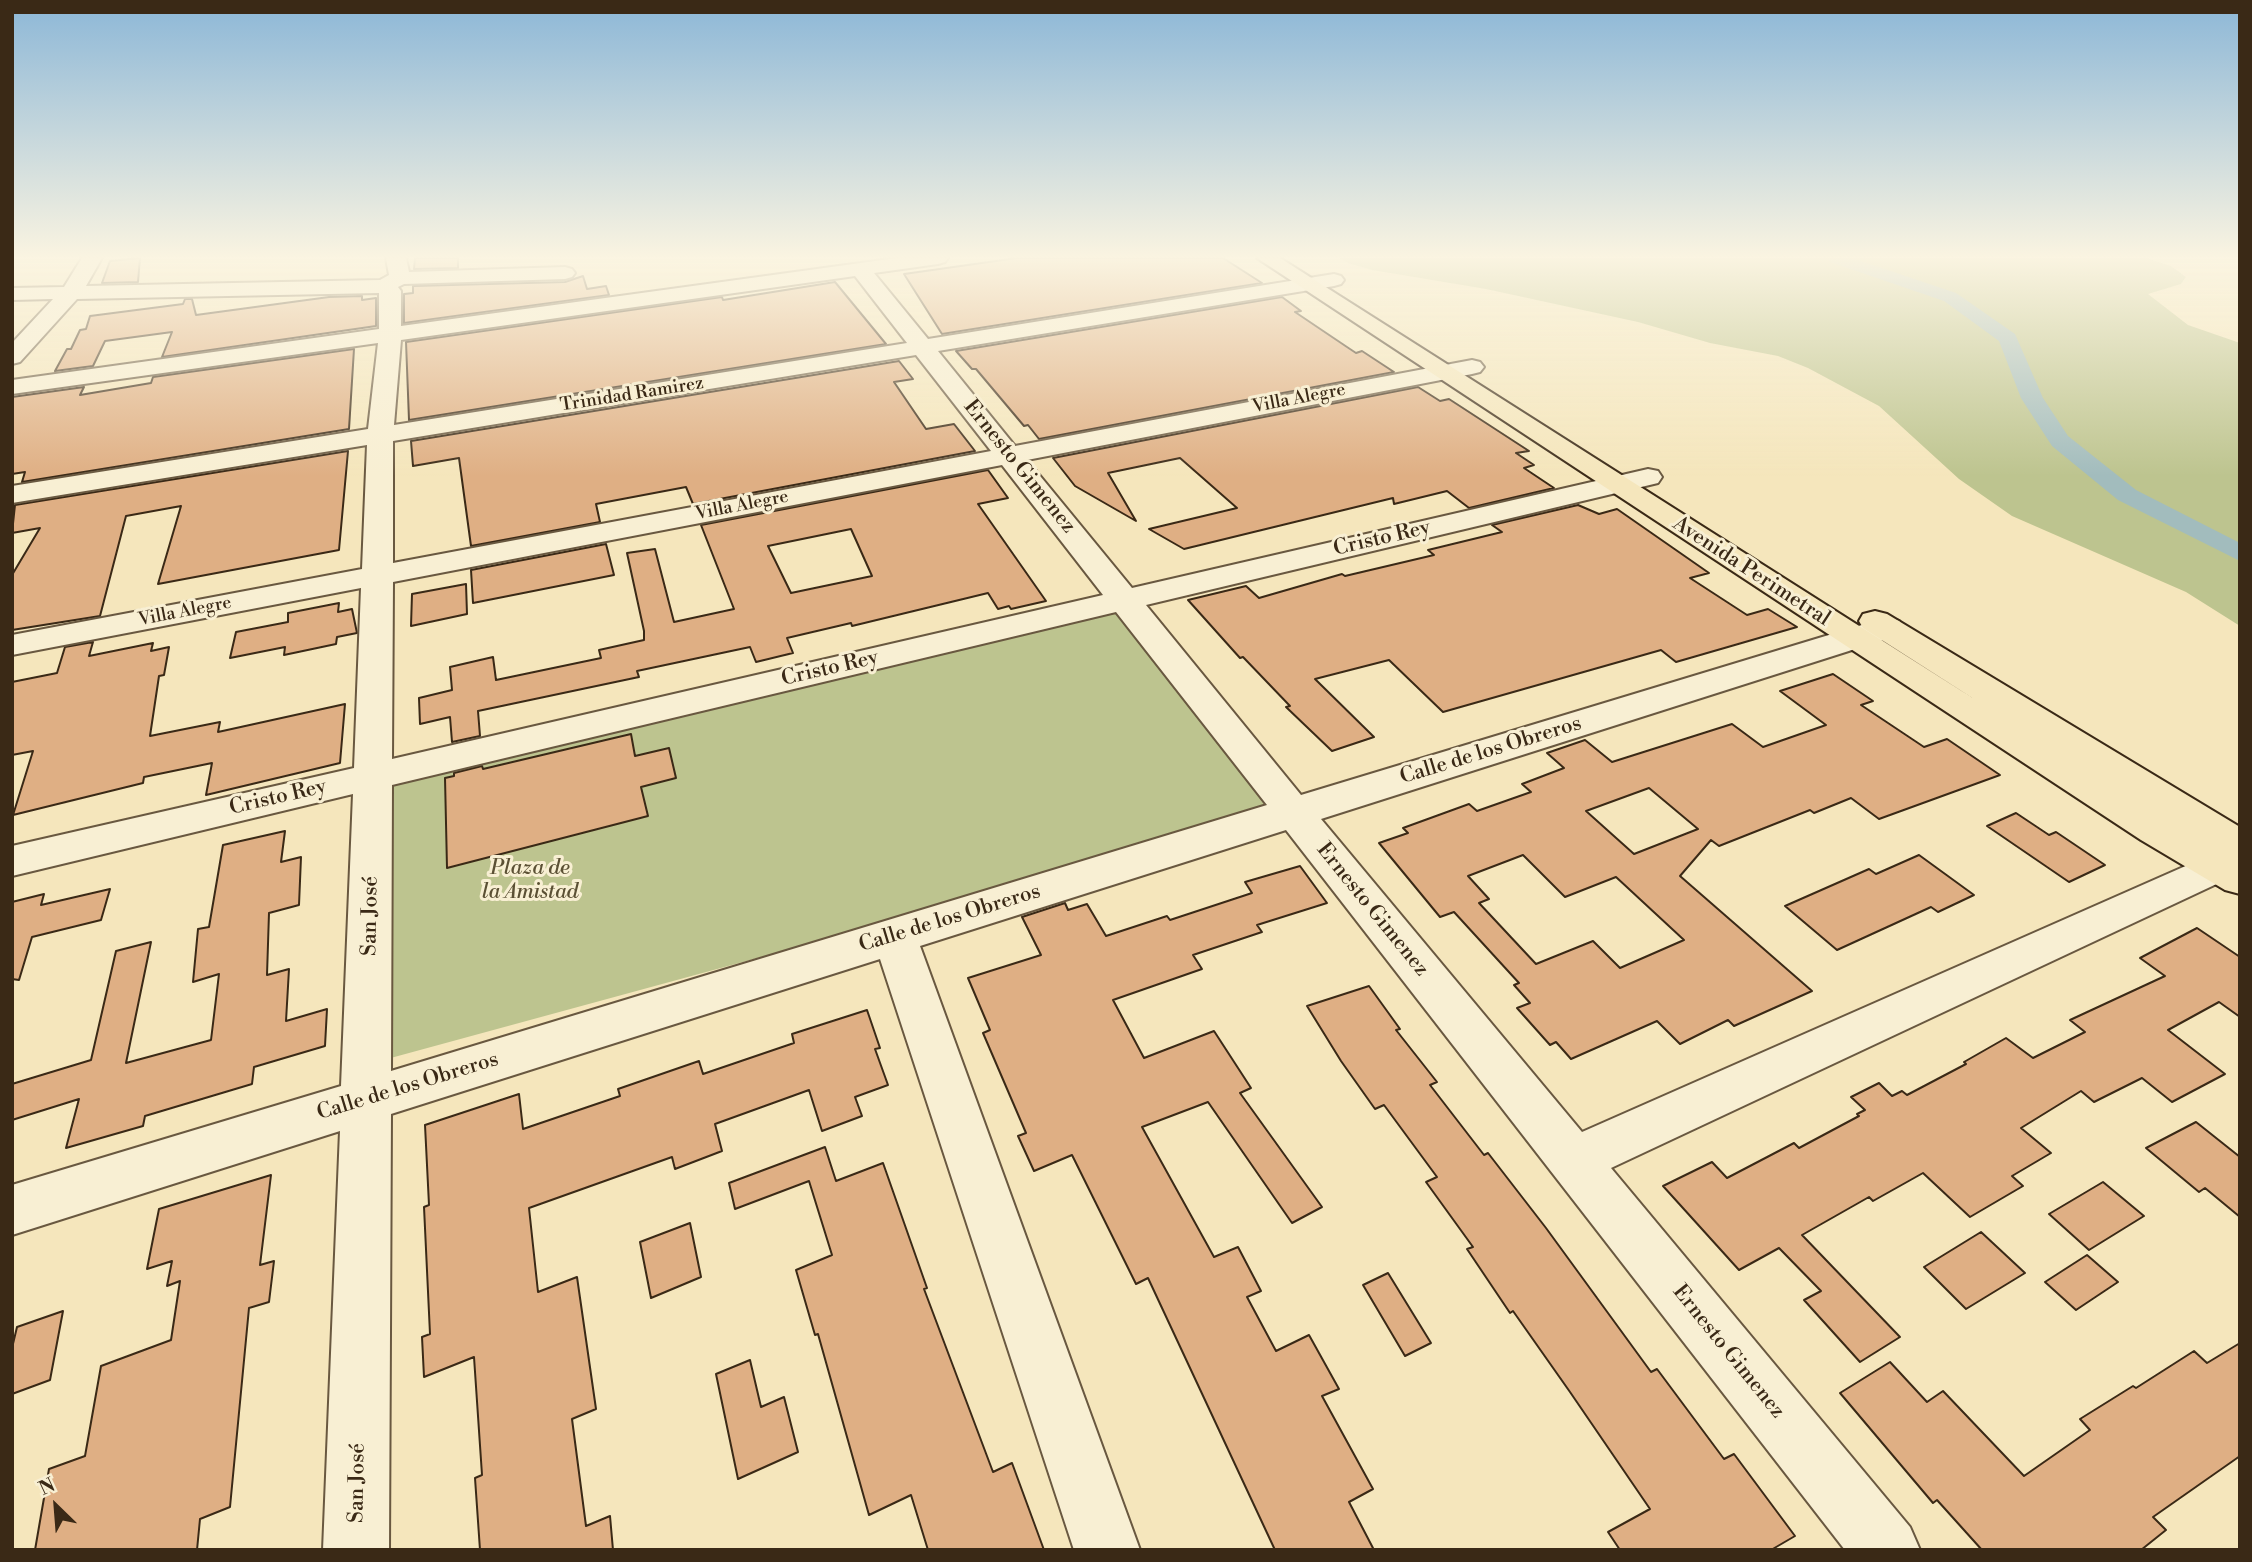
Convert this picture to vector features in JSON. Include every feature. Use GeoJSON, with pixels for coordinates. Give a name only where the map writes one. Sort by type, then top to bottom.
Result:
{"type":"FeatureCollection","features":[{"type":"Feature","properties":{"kind":"main road","name":"Avenida Perimetral"},"geometry":{"type":"LineString","coordinates":[[1379,331],[1442,372],[1632,481],[1870,633],[2155,830],[2235,861]]}},
{"type":"Feature","properties":{"kind":"main road","name":"Avenida Perimetral"},"geometry":{"type":"LineString","coordinates":[[1415,331],[1472,366],[1632,481]]}},
{"type":"Feature","properties":{"kind":"street"},"geometry":{"type":"LineString","coordinates":[[12,357],[32,331]]}},
{"type":"Feature","properties":{"kind":"street","name":"San José"},"geometry":{"type":"LineString","coordinates":[[356,1550],[368,1100],[376,576],[380,435],[390,331]]}},
{"type":"Feature","properties":{"kind":"street"},"geometry":{"type":"LineString","coordinates":[[12,387],[412,331]]}},
{"type":"Feature","properties":{"kind":"street","name":"Ernesto Gimenez"},"geometry":{"type":"LineString","coordinates":[[910,331],[1293,813],[1887,1550]]}},
{"type":"Feature","properties":{"kind":"street","name":"Trinidad Ramirez"},"geometry":{"type":"LineString","coordinates":[[12,495],[1023,331]]}},
{"type":"Feature","properties":{"kind":"street","name":"Villa Alegre"},"geometry":{"type":"LineString","coordinates":[[12,645],[1472,366]]}},
{"type":"Feature","properties":{"kind":"street","name":"Cristo Rey"},"geometry":{"type":"LineString","coordinates":[[12,860],[1632,481]]}},
{"type":"Feature","properties":{"kind":"street","name":"Calle de los Obreros"},"geometry":{"type":"LineString","coordinates":[[12,1210],[1870,633]]}},
{"type":"Feature","properties":{"kind":"street"},"geometry":{"type":"LineString","coordinates":[[1575,1160],[2235,861]]}},
{"type":"Feature","properties":{"kind":"street"},"geometry":{"type":"LineString","coordinates":[[894,936],[1107,1550]]}},
{"type":"Feature","properties":{"kind":"green space"},"geometry":{"type":"Polygon","coordinates":[[[1668,331],[2205,331],[2240,343],[2240,626],[2186,592],[2012,516],[1959,479],[1879,406],[1808,368],[1778,356],[1710,343],[1668,331]]]}},
{"type":"Feature","properties":{"kind":"green space","name":"Plaza de la Amistad"},"geometry":{"type":"Polygon","coordinates":[[[1126,600],[1293,812],[387,1059],[388,777],[1126,600]]]}},
{"type":"Feature","properties":{"kind":"building"},"geometry":{"type":"Polygon","coordinates":[[[80,331],[342,331],[162,357],[172,332],[105,341],[93,366],[55,371],[67,349],[71,349],[80,331]]]}},
{"type":"Feature","properties":{"kind":"building"},"geometry":{"type":"Polygon","coordinates":[[[484,331],[875,331],[886,344],[409,420],[406,342],[484,331]]]}},
{"type":"Feature","properties":{"kind":"building"},"geometry":{"type":"Polygon","coordinates":[[[940,331],[961,331],[942,334],[940,331]]]}},
{"type":"Feature","properties":{"kind":"building"},"geometry":{"type":"Polygon","coordinates":[[[1077,331],[1323,331],[1356,353],[1362,351],[1394,372],[1039,439],[1028,425],[1024,426],[976,369],[972,369],[956,351],[1077,331]]]}},
{"type":"Feature","properties":{"kind":"building"},"geometry":{"type":"Polygon","coordinates":[[[354,349],[349,429],[22,482],[25,472],[12,474],[12,397],[84,387],[80,395],[151,383],[153,377],[354,349]]]}},
{"type":"Feature","properties":{"kind":"building"},"geometry":{"type":"Polygon","coordinates":[[[899,361],[913,379],[894,382],[926,429],[954,424],[975,451],[693,504],[686,487],[596,504],[600,522],[471,546],[459,458],[413,466],[411,441],[899,361]]]}},
{"type":"Feature","properties":{"kind":"building"},"geometry":{"type":"Polygon","coordinates":[[[1418,387],[1440,401],[1449,399],[1529,451],[1516,453],[1534,465],[1524,468],[1554,488],[1469,508],[1447,491],[1394,504],[1393,498],[1184,549],[1149,529],[1237,508],[1180,458],[1108,473],[1136,521],[1075,486],[1053,458],[1418,387]]]}},
{"type":"Feature","properties":{"kind":"building"},"geometry":{"type":"Polygon","coordinates":[[[348,451],[339,550],[158,584],[181,506],[126,516],[100,616],[12,630],[12,575],[40,528],[12,533],[15,505],[348,451]]]}},
{"type":"Feature","properties":{"kind":"building"},"geometry":{"type":"Polygon","coordinates":[[[988,470],[1008,498],[978,504],[1046,601],[1011,609],[1009,606],[998,609],[988,593],[852,626],[851,623],[787,638],[793,653],[756,662],[750,647],[637,671],[639,677],[478,711],[480,736],[452,742],[450,717],[420,724],[419,698],[452,690],[450,667],[493,657],[496,680],[601,658],[599,650],[644,640],[627,553],[655,549],[674,622],[734,609],[701,525],[988,470]],[[851,529],[768,546],[791,593],[872,576],[851,529]]]}},
{"type":"Feature","properties":{"kind":"building"},"geometry":{"type":"Polygon","coordinates":[[[1578,505],[1599,514],[1617,509],[1709,573],[1690,578],[1747,615],[1768,609],[1797,627],[1676,662],[1661,650],[1443,712],[1389,660],[1315,679],[1374,737],[1332,751],[1286,707],[1290,706],[1243,657],[1240,658],[1188,600],[1246,586],[1259,598],[1342,574],[1345,576],[1434,555],[1428,550],[1502,532],[1492,525],[1578,505]]]}},
{"type":"Feature","properties":{"kind":"building"},"geometry":{"type":"Polygon","coordinates":[[[606,544],[614,575],[473,603],[471,570],[606,544]]]}},
{"type":"Feature","properties":{"kind":"building"},"geometry":{"type":"Polygon","coordinates":[[[466,584],[467,614],[411,626],[412,594],[466,584]]]}},
{"type":"Feature","properties":{"kind":"building"},"geometry":{"type":"Polygon","coordinates":[[[339,603],[338,612],[352,609],[357,633],[337,637],[336,644],[284,655],[285,647],[230,658],[236,632],[288,622],[288,613],[339,603]]]}},
{"type":"Feature","properties":{"kind":"building"},"geometry":{"type":"Polygon","coordinates":[[[93,642],[89,656],[153,643],[151,651],[169,647],[164,675],[159,676],[150,736],[220,722],[218,732],[345,704],[340,763],[206,795],[212,763],[144,777],[143,783],[13,815],[33,751],[12,755],[12,682],[57,673],[65,647],[93,642]]]}},
{"type":"Feature","properties":{"kind":"building"},"geometry":{"type":"Polygon","coordinates":[[[1833,674],[1873,701],[1861,705],[1924,747],[1947,739],[2000,775],[1879,819],[1851,798],[1814,813],[1810,810],[1719,846],[1711,840],[1680,876],[1812,991],[1734,1026],[1728,1020],[1680,1044],[1657,1021],[1571,1059],[1556,1042],[1550,1045],[1517,1008],[1530,1003],[1514,985],[1519,983],[1454,912],[1440,917],[1379,843],[1408,833],[1403,828],[1469,804],[1477,811],[1531,792],[1522,784],[1564,768],[1547,753],[1585,740],[1612,762],[1732,724],[1763,747],[1826,725],[1780,691],[1833,674]],[[1649,788],[1586,811],[1634,854],[1698,829],[1649,788]],[[1523,855],[1468,876],[1489,899],[1479,903],[1536,964],[1593,941],[1620,968],[1684,940],[1616,877],[1565,897],[1523,855]]]}},
{"type":"Feature","properties":{"kind":"building"},"geometry":{"type":"Polygon","coordinates":[[[631,734],[635,756],[669,748],[676,778],[641,787],[648,816],[447,868],[445,778],[482,766],[483,769],[631,734]]]}},
{"type":"Feature","properties":{"kind":"building"},"geometry":{"type":"Polygon","coordinates":[[[2016,813],[2049,835],[2056,832],[2105,865],[2069,882],[1987,826],[2016,813]]]}},
{"type":"Feature","properties":{"kind":"building"},"geometry":{"type":"Polygon","coordinates":[[[285,831],[281,862],[301,857],[299,905],[269,913],[267,975],[289,969],[286,1021],[327,1009],[325,1046],[254,1067],[252,1084],[145,1116],[143,1126],[66,1148],[79,1099],[12,1120],[12,1084],[91,1060],[116,951],[151,942],[126,1063],[211,1040],[219,974],[193,982],[198,929],[209,927],[223,845],[285,831]]]}},
{"type":"Feature","properties":{"kind":"building"},"geometry":{"type":"Polygon","coordinates":[[[1919,855],[1974,895],[1938,912],[1931,907],[1837,950],[1785,906],[1869,869],[1876,874],[1919,855]]]}},
{"type":"Feature","properties":{"kind":"building"},"geometry":{"type":"Polygon","coordinates":[[[1300,866],[1327,903],[1257,925],[1262,932],[1193,955],[1202,969],[1113,1000],[1144,1058],[1214,1031],[1251,1088],[1240,1093],[1322,1207],[1292,1223],[1208,1102],[1142,1127],[1214,1257],[1238,1247],[1261,1291],[1247,1297],[1276,1351],[1309,1335],[1339,1389],[1322,1396],[1373,1489],[1349,1502],[1374,1550],[1275,1550],[1148,1278],[1136,1284],[1072,1155],[1034,1171],[1018,1136],[1026,1133],[983,1033],[990,1030],[968,978],[1041,955],[1022,917],[1065,903],[1068,910],[1087,904],[1106,936],[1167,916],[1170,920],[1252,893],[1245,882],[1300,866]]]}},
{"type":"Feature","properties":{"kind":"building"},"geometry":{"type":"Polygon","coordinates":[[[110,889],[101,920],[32,937],[19,980],[12,979],[12,902],[44,894],[41,905],[110,889]]]}},
{"type":"Feature","properties":{"kind":"building"},"geometry":{"type":"Polygon","coordinates":[[[2197,928],[2240,957],[2240,1017],[2219,1002],[2168,1030],[2225,1074],[2172,1102],[2142,1078],[2094,1102],[2081,1091],[2021,1128],[2051,1153],[2012,1176],[2023,1186],[1970,1217],[1923,1173],[1873,1201],[1869,1197],[1802,1235],[1900,1337],[1860,1362],[1804,1300],[1821,1291],[1779,1248],[1739,1270],[1663,1186],[1712,1162],[1727,1178],[1794,1143],[1799,1148],[1859,1116],[1857,1114],[1865,1110],[1851,1097],[1879,1083],[1892,1096],[1902,1091],[1907,1095],[1966,1064],[1964,1062],[2006,1038],[2033,1058],[2085,1032],[2070,1020],[2165,976],[2140,958],[2197,928]]]}},
{"type":"Feature","properties":{"kind":"building"},"geometry":{"type":"Polygon","coordinates":[[[1369,986],[1400,1029],[1396,1030],[1437,1082],[1430,1085],[1484,1155],[1488,1153],[1546,1228],[1651,1372],[1657,1369],[1724,1459],[1734,1454],[1795,1536],[1771,1550],[1620,1550],[1608,1532],[1650,1509],[1467,1249],[1473,1247],[1426,1182],[1437,1177],[1384,1105],[1375,1109],[1307,1006],[1369,986]]]}},
{"type":"Feature","properties":{"kind":"building"},"geometry":{"type":"Polygon","coordinates":[[[867,1010],[880,1048],[875,1049],[888,1085],[855,1097],[862,1116],[822,1131],[809,1090],[715,1124],[722,1151],[675,1169],[672,1157],[529,1208],[538,1292],[577,1277],[596,1409],[572,1419],[586,1526],[610,1516],[613,1550],[480,1550],[475,1478],[482,1475],[474,1357],[424,1377],[422,1337],[430,1334],[424,1207],[429,1205],[425,1125],[519,1094],[523,1129],[620,1096],[618,1089],[699,1061],[703,1074],[794,1043],[792,1034],[867,1010]]]}},
{"type":"Feature","properties":{"kind":"building"},"geometry":{"type":"Polygon","coordinates":[[[2196,1122],[2240,1157],[2240,1217],[2205,1188],[2199,1192],[2146,1148],[2196,1122]]]}},
{"type":"Feature","properties":{"kind":"building"},"geometry":{"type":"Polygon","coordinates":[[[825,1147],[836,1181],[883,1163],[927,1288],[924,1289],[993,1472],[1012,1463],[1044,1550],[928,1550],[911,1495],[869,1515],[818,1334],[815,1335],[796,1270],[832,1255],[809,1181],[735,1209],[729,1183],[825,1147]]]}},
{"type":"Feature","properties":{"kind":"building"},"geometry":{"type":"Polygon","coordinates":[[[271,1175],[260,1265],[274,1261],[269,1302],[249,1308],[230,1507],[200,1519],[197,1550],[35,1550],[49,1469],[85,1456],[101,1366],[171,1340],[180,1281],[167,1286],[172,1261],[147,1269],[159,1209],[271,1175]]]}},
{"type":"Feature","properties":{"kind":"building"},"geometry":{"type":"Polygon","coordinates":[[[2103,1182],[2144,1216],[2089,1250],[2049,1214],[2103,1182]]]}},
{"type":"Feature","properties":{"kind":"building"},"geometry":{"type":"Polygon","coordinates":[[[690,1223],[701,1277],[651,1298],[640,1242],[690,1223]]]}},
{"type":"Feature","properties":{"kind":"building"},"geometry":{"type":"Polygon","coordinates":[[[1981,1232],[2025,1273],[1966,1309],[1924,1267],[1981,1232]]]}},
{"type":"Feature","properties":{"kind":"building"},"geometry":{"type":"Polygon","coordinates":[[[2087,1255],[2118,1282],[2076,1310],[2045,1282],[2087,1255]]]}},
{"type":"Feature","properties":{"kind":"building"},"geometry":{"type":"Polygon","coordinates":[[[1388,1273],[1431,1343],[1405,1356],[1363,1285],[1388,1273]]]}},
{"type":"Feature","properties":{"kind":"building"},"geometry":{"type":"Polygon","coordinates":[[[63,1311],[50,1380],[12,1394],[12,1348],[17,1327],[63,1311]]]}},
{"type":"Feature","properties":{"kind":"building"},"geometry":{"type":"Polygon","coordinates":[[[2240,1343],[2240,1456],[2153,1517],[2166,1530],[2141,1550],[1982,1550],[1937,1500],[1933,1503],[1840,1393],[1890,1362],[1927,1402],[1943,1391],[2024,1476],[2090,1430],[2080,1419],[2133,1386],[2136,1388],[2194,1351],[2207,1363],[2240,1343]]]}},
{"type":"Feature","properties":{"kind":"building"},"geometry":{"type":"Polygon","coordinates":[[[750,1360],[761,1407],[784,1397],[798,1452],[738,1479],[716,1374],[750,1360]]]}},
{"type":"Feature","properties":{"kind":"waterway"},"geometry":{"type":"LineString","coordinates":[[1998,331],[2008,338],[2032,398],[2060,441],[2127,495],[2240,553]]}}]}
